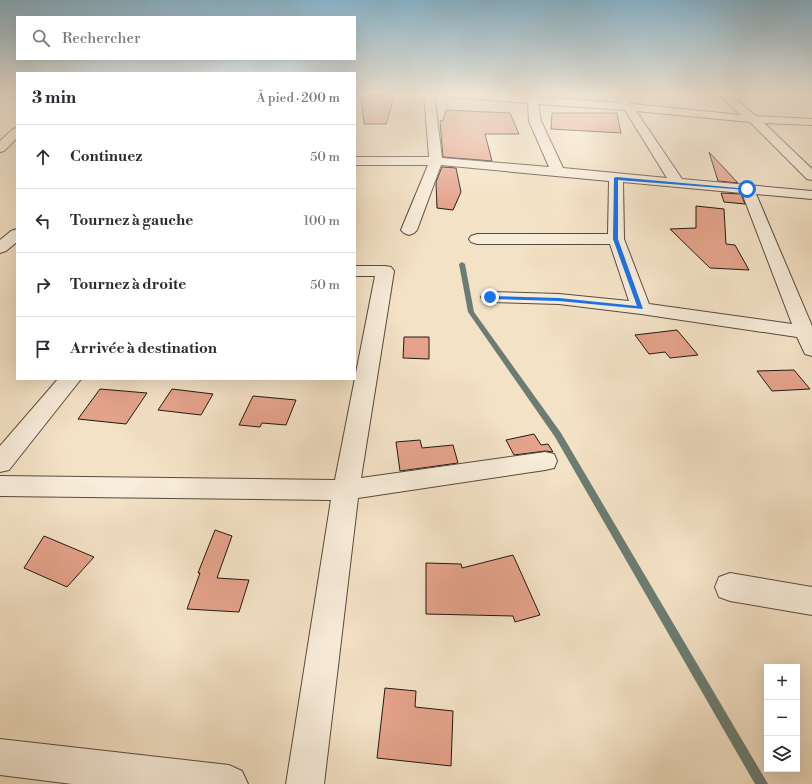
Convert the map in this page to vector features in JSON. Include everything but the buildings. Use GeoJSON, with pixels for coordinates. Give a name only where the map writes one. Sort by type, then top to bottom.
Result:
{"type":"FeatureCollection","features":[{"type":"Feature","properties":{"kind":"street"},"geometry":{"type":"LineString","coordinates":[[409,230],[436,161],[433,131]]}},
{"type":"Feature","properties":{"kind":"street"},"geometry":{"type":"LineString","coordinates":[[539,131],[558,173]]}},
{"type":"Feature","properties":{"kind":"street"},"geometry":{"type":"LineString","coordinates":[[643,131],[678,184]]}},
{"type":"Feature","properties":{"kind":"street"},"geometry":{"type":"LineString","coordinates":[[765,131],[812,176]]}},
{"type":"Feature","properties":{"kind":"street"},"geometry":{"type":"LineString","coordinates":[[0,149],[16,133]]}},
{"type":"Feature","properties":{"kind":"street"},"geometry":{"type":"LineString","coordinates":[[0,149],[16,146]]}},
{"type":"Feature","properties":{"kind":"street"},"geometry":{"type":"LineString","coordinates":[[356,161],[436,161],[812,195]]}},
{"type":"Feature","properties":{"kind":"street"},"geometry":{"type":"LineString","coordinates":[[616,178],[616,239],[641,308]]}},
{"type":"Feature","properties":{"kind":"street"},"geometry":{"type":"LineString","coordinates":[[747,189],[809,332],[812,350]]}},
{"type":"Feature","properties":{"kind":"street"},"geometry":{"type":"LineString","coordinates":[[0,248],[13,227]]}},
{"type":"Feature","properties":{"kind":"street"},"geometry":{"type":"LineString","coordinates":[[478,240],[616,239]]}},
{"type":"Feature","properties":{"kind":"street"},"geometry":{"type":"LineString","coordinates":[[305,784],[346,490],[385,271],[356,271]]}},
{"type":"Feature","properties":{"kind":"street"},"geometry":{"type":"LineString","coordinates":[[490,297],[559,299],[641,308],[809,332]]}},
{"type":"Feature","properties":{"kind":"street"},"geometry":{"type":"LineString","coordinates":[[0,464],[69,380]]}},
{"type":"Feature","properties":{"kind":"street"},"geometry":{"type":"LineString","coordinates":[[0,486],[346,490],[545,461]]}},
{"type":"Feature","properties":{"kind":"street"},"geometry":{"type":"LineString","coordinates":[[730,587],[812,602]]}},
{"type":"Feature","properties":{"kind":"street"},"geometry":{"type":"LineString","coordinates":[[0,757],[229,784]]}},
{"type":"Feature","properties":{"kind":"waterway"},"geometry":{"type":"LineString","coordinates":[[462,264],[471,312],[558,435],[762,784]]}},
{"type":"Feature","properties":{"kind":"route"},"geometry":{"type":"LineString","coordinates":[[490,297],[559,299],[641,308],[616,239],[616,178],[747,189]]}}]}
